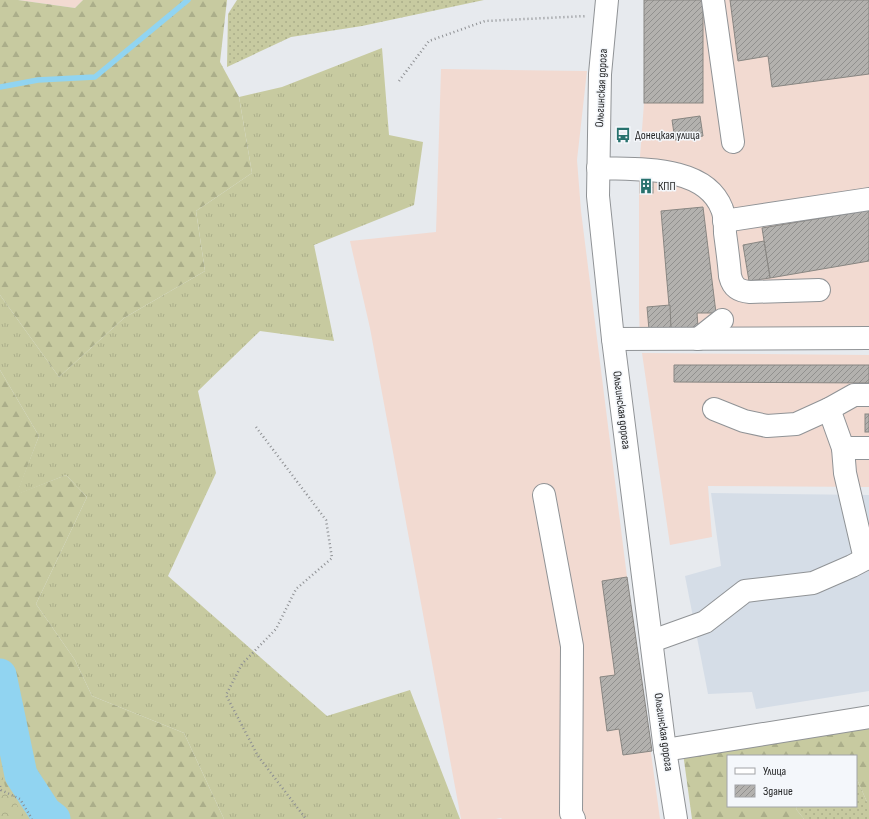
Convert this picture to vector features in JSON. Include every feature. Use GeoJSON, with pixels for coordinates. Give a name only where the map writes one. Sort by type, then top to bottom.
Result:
{"type":"FeatureCollection","features":[{"type":"Feature","properties":{"kind":"street"},"geometry":{"type":"LineString","coordinates":[[713,0],[733,142]]}},
{"type":"Feature","properties":{"kind":"street","name":"Ольгинская дорога"},"geometry":{"type":"LineString","coordinates":[[606,7],[600,74],[598,196],[613,339],[665,750],[676,819]]}},
{"type":"Feature","properties":{"kind":"street"},"geometry":{"type":"LineString","coordinates":[[598,168],[661,171],[684,176],[703,184],[716,198],[722,209],[730,276],[732,284],[736,288],[742,291],[750,292],[820,290]]}},
{"type":"Feature","properties":{"kind":"street"},"geometry":{"type":"LineString","coordinates":[[724,221],[869,200]]}},
{"type":"Feature","properties":{"kind":"street"},"geometry":{"type":"LineString","coordinates":[[698,339],[722,320]]}},
{"type":"Feature","properties":{"kind":"street"},"geometry":{"type":"LineString","coordinates":[[613,339],[869,338]]}},
{"type":"Feature","properties":{"kind":"street"},"geometry":{"type":"LineString","coordinates":[[714,409],[744,421],[767,426],[796,424],[829,409],[854,395],[869,395]]}},
{"type":"Feature","properties":{"kind":"street"},"geometry":{"type":"LineString","coordinates":[[652,641],[704,622],[745,591],[813,583],[867,558],[845,473],[842,448],[829,409]]}},
{"type":"Feature","properties":{"kind":"street"},"geometry":{"type":"LineString","coordinates":[[842,448],[869,448]]}},
{"type":"Feature","properties":{"kind":"street"},"geometry":{"type":"LineString","coordinates":[[544,495],[572,646],[571,813],[574,819]]}},
{"type":"Feature","properties":{"kind":"street"},"geometry":{"type":"LineString","coordinates":[[665,750],[869,716]]}},
{"type":"Feature","properties":{"kind":"path"},"geometry":{"type":"LineString","coordinates":[[399,81],[429,41],[485,21],[606,7]]}},
{"type":"Feature","properties":{"kind":"path"},"geometry":{"type":"LineString","coordinates":[[256,427],[326,520],[332,558],[296,589],[276,629],[242,664],[226,695],[258,756],[306,819]]}},
{"type":"Feature","properties":{"kind":"path"},"geometry":{"type":"LineString","coordinates":[[0,786],[0,791],[20,798],[32,819]]}},
{"type":"Feature","properties":{"kind":"shaded area"},"geometry":{"type":"Polygon","coordinates":[[[18,0],[83,0],[75,8],[18,0]]]}},
{"type":"Feature","properties":{"kind":"shaded area"},"geometry":{"type":"Polygon","coordinates":[[[644,0],[869,0],[869,345],[640,343],[639,170],[644,103],[644,0]]]}},
{"type":"Feature","properties":{"kind":"shaded area"},"geometry":{"type":"Polygon","coordinates":[[[441,69],[587,71],[577,160],[581,211],[627,577],[660,819],[461,819],[370,328],[350,241],[436,232],[441,69]]]}},
{"type":"Feature","properties":{"kind":"shaded area"},"geometry":{"type":"Polygon","coordinates":[[[642,353],[869,355],[869,487],[708,486],[712,537],[670,545],[642,353]]]}},
{"type":"Feature","properties":{"kind":"shaded area"},"geometry":{"type":"Polygon","coordinates":[[[711,493],[869,495],[869,691],[756,709],[752,692],[708,694],[685,576],[721,566],[711,493]]]}},
{"type":"Feature","properties":{"kind":"green space"},"geometry":{"type":"Polygon","coordinates":[[[0,0],[18,0],[75,8],[83,0],[227,0],[220,62],[239,97],[252,173],[196,211],[205,271],[124,318],[59,377],[0,295],[0,0]]]}},
{"type":"Feature","properties":{"kind":"green space"},"geometry":{"type":"Polygon","coordinates":[[[237,0],[484,0],[362,26],[291,37],[227,67],[228,14],[237,0]]]}},
{"type":"Feature","properties":{"kind":"green space"},"geometry":{"type":"Polygon","coordinates":[[[382,48],[389,135],[423,142],[414,205],[314,245],[334,341],[260,331],[198,391],[216,473],[168,576],[327,716],[410,690],[460,819],[224,819],[184,733],[92,696],[75,660],[36,604],[87,497],[66,475],[16,495],[39,436],[0,370],[0,295],[59,377],[124,318],[205,271],[196,211],[252,173],[239,97],[282,87],[382,48]]]}},
{"type":"Feature","properties":{"kind":"green space"},"geometry":{"type":"Polygon","coordinates":[[[0,370],[39,436],[17,494],[66,475],[87,497],[36,604],[75,660],[92,696],[184,733],[224,819],[0,819],[0,370]]]}},
{"type":"Feature","properties":{"kind":"green space"},"geometry":{"type":"Polygon","coordinates":[[[869,724],[869,802],[867,802],[857,779],[857,755],[727,755],[727,807],[797,807],[796,809],[804,819],[692,819],[683,753],[869,724]]]}},
{"type":"Feature","properties":{"kind":"green space"},"geometry":{"type":"Polygon","coordinates":[[[0,764],[5,786],[26,819],[0,819],[0,764]]]}},
{"type":"Feature","properties":{"kind":"green space"},"geometry":{"type":"Polygon","coordinates":[[[857,779],[867,802],[869,802],[869,819],[804,819],[796,809],[797,807],[857,807],[857,779]]]}},
{"type":"Feature","properties":{"kind":"building"},"geometry":{"type":"Polygon","coordinates":[[[644,0],[703,0],[703,103],[644,103],[644,0]]]}},
{"type":"Feature","properties":{"kind":"building"},"geometry":{"type":"Polygon","coordinates":[[[730,0],[869,0],[869,74],[772,87],[768,56],[738,61],[730,0]]]}},
{"type":"Feature","properties":{"kind":"building"},"geometry":{"type":"Polygon","coordinates":[[[700,116],[703,136],[675,140],[672,120],[700,116]]]}},
{"type":"Feature","properties":{"kind":"building","name":"КПП"},"geometry":{"type":"Polygon","coordinates":[[[640,180],[653,180],[653,193],[640,193],[640,180]]]}},
{"type":"Feature","properties":{"kind":"building"},"geometry":{"type":"Polygon","coordinates":[[[703,207],[716,313],[697,313],[698,327],[671,329],[661,211],[703,207]]]}},
{"type":"Feature","properties":{"kind":"building"},"geometry":{"type":"Polygon","coordinates":[[[869,210],[869,261],[770,278],[762,228],[869,210]]]}},
{"type":"Feature","properties":{"kind":"building"},"geometry":{"type":"Polygon","coordinates":[[[764,241],[770,278],[749,281],[743,245],[764,241]]]}},
{"type":"Feature","properties":{"kind":"building"},"geometry":{"type":"Polygon","coordinates":[[[670,305],[671,329],[649,330],[647,307],[670,305]]]}},
{"type":"Feature","properties":{"kind":"building"},"geometry":{"type":"Polygon","coordinates":[[[674,365],[869,365],[869,383],[674,382],[674,365]]]}},
{"type":"Feature","properties":{"kind":"building"},"geometry":{"type":"Polygon","coordinates":[[[865,414],[869,414],[869,432],[865,432],[865,414]]]}},
{"type":"Feature","properties":{"kind":"building"},"geometry":{"type":"Polygon","coordinates":[[[627,577],[652,751],[623,755],[619,729],[607,731],[600,677],[615,675],[602,581],[627,577]]]}},
{"type":"Feature","properties":{"kind":"waterway"},"geometry":{"type":"LineString","coordinates":[[0,87],[38,80],[95,77],[188,0]]}},
{"type":"Feature","properties":{"kind":"waterway"},"geometry":{"type":"LineString","coordinates":[[0,675],[21,775],[45,812],[54,819]]}},
{"type":"Feature","properties":{"kind":"place","name":"Донецкая улица"},"geometry":{"type":"Point","coordinates":[623,135]}},
{"type":"Feature","properties":{"kind":"place","name":"КПП"},"geometry":{"type":"Point","coordinates":[646,186]}}]}
